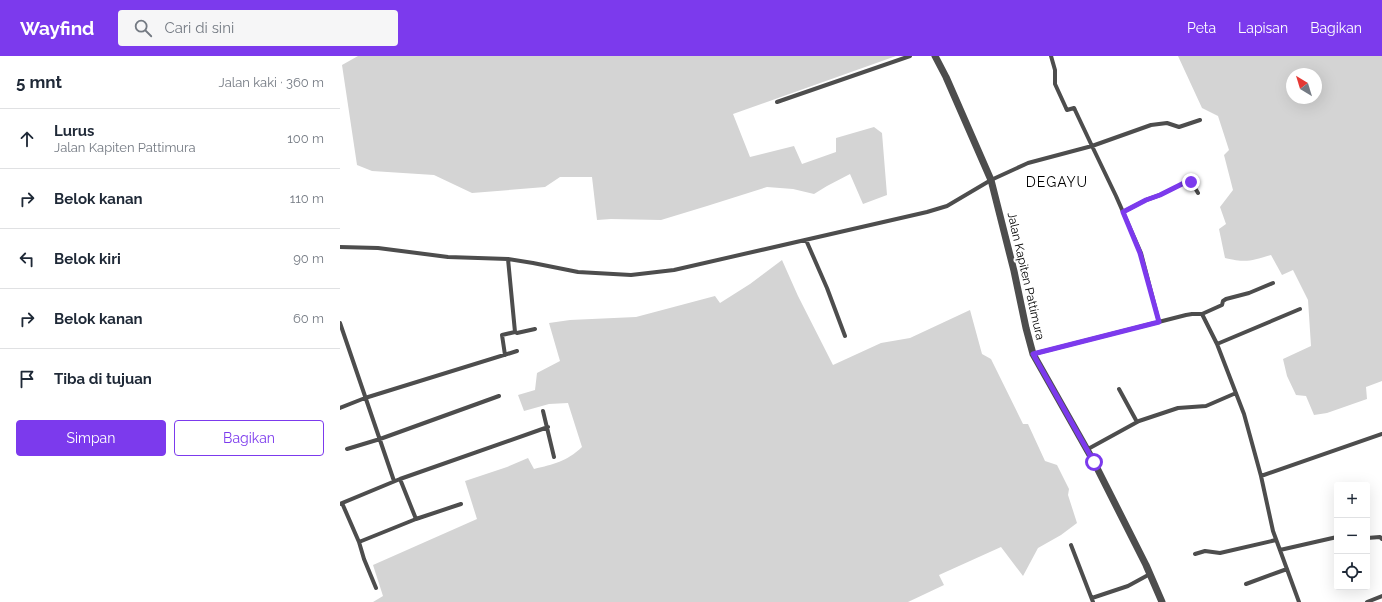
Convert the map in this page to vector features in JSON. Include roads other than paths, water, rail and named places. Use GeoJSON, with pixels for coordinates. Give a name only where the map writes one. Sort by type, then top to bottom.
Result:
{"type":"FeatureCollection","features":[{"type":"Feature","properties":{"kind":"street"},"geometry":{"type":"LineString","coordinates":[[777,102],[910,56]]}},
{"type":"Feature","properties":{"kind":"street","name":"Jalan Kapiten Pattimura"},"geometry":{"type":"LineString","coordinates":[[935,56],[946,77],[991,180],[1033,354],[1088,450],[1119,510],[1162,602]]}},
{"type":"Feature","properties":{"kind":"street"},"geometry":{"type":"LineString","coordinates":[[1051,56],[1056,72],[1055,84],[1067,110],[1074,108],[1123,212],[1140,253],[1159,322]]}},
{"type":"Feature","properties":{"kind":"street"},"geometry":{"type":"LineString","coordinates":[[340,247],[378,248],[448,256],[508,259],[578,272],[631,275],[674,270],[927,212],[947,206],[991,180],[1028,163],[1092,146],[1151,125],[1167,123],[1180,127],[1200,120]]}},
{"type":"Feature","properties":{"kind":"street"},"geometry":{"type":"LineString","coordinates":[[1123,212],[1188,181],[1192,183],[1198,193]]}},
{"type":"Feature","properties":{"kind":"street"},"geometry":{"type":"LineString","coordinates":[[806,240],[827,288],[845,336]]}},
{"type":"Feature","properties":{"kind":"street"},"geometry":{"type":"LineString","coordinates":[[508,259],[515,332]]}},
{"type":"Feature","properties":{"kind":"street"},"geometry":{"type":"LineString","coordinates":[[1033,354],[1192,314],[1202,314],[1222,305],[1223,301],[1226,299],[1249,293],[1273,283]]}},
{"type":"Feature","properties":{"kind":"street"},"geometry":{"type":"LineString","coordinates":[[1217,344],[1300,309]]}},
{"type":"Feature","properties":{"kind":"street"},"geometry":{"type":"LineString","coordinates":[[1202,314],[1217,344],[1244,414],[1261,476],[1273,531],[1299,602]]}},
{"type":"Feature","properties":{"kind":"street"},"geometry":{"type":"LineString","coordinates":[[340,323],[394,481]]}},
{"type":"Feature","properties":{"kind":"street"},"geometry":{"type":"LineString","coordinates":[[505,355],[502,335],[535,329]]}},
{"type":"Feature","properties":{"kind":"street"},"geometry":{"type":"LineString","coordinates":[[340,408],[365,398],[517,351]]}},
{"type":"Feature","properties":{"kind":"street"},"geometry":{"type":"LineString","coordinates":[[1119,389],[1137,422]]}},
{"type":"Feature","properties":{"kind":"street"},"geometry":{"type":"LineString","coordinates":[[1088,450],[1137,422],[1178,408],[1206,406],[1236,393]]}},
{"type":"Feature","properties":{"kind":"street"},"geometry":{"type":"LineString","coordinates":[[347,449],[499,396]]}},
{"type":"Feature","properties":{"kind":"street"},"geometry":{"type":"LineString","coordinates":[[543,410],[554,457]]}},
{"type":"Feature","properties":{"kind":"street"},"geometry":{"type":"LineString","coordinates":[[376,588],[364,559],[359,542],[341,504],[394,481],[548,427]]}},
{"type":"Feature","properties":{"kind":"street"},"geometry":{"type":"LineString","coordinates":[[1261,476],[1382,434]]}},
{"type":"Feature","properties":{"kind":"street"},"geometry":{"type":"LineString","coordinates":[[400,479],[416,519]]}},
{"type":"Feature","properties":{"kind":"street"},"geometry":{"type":"LineString","coordinates":[[359,542],[416,519],[461,504]]}},
{"type":"Feature","properties":{"kind":"street"},"geometry":{"type":"LineString","coordinates":[[1370,538],[1380,537],[1382,540]]}},
{"type":"Feature","properties":{"kind":"street"},"geometry":{"type":"LineString","coordinates":[[1280,550],[1334,538]]}},
{"type":"Feature","properties":{"kind":"street"},"geometry":{"type":"LineString","coordinates":[[1195,554],[1208,551],[1220,553],[1276,540]]}},
{"type":"Feature","properties":{"kind":"street"},"geometry":{"type":"LineString","coordinates":[[1071,545],[1093,600],[1128,586],[1150,574]]}},
{"type":"Feature","properties":{"kind":"street"},"geometry":{"type":"LineString","coordinates":[[1246,584],[1287,569]]}},
{"type":"Feature","properties":{"kind":"street"},"geometry":{"type":"LineString","coordinates":[[1367,602],[1382,596]]}},
{"type":"Feature","properties":{"kind":"district","name":"DEGAYU"},"geometry":{"type":"Point","coordinates":[1057,182]}}]}
